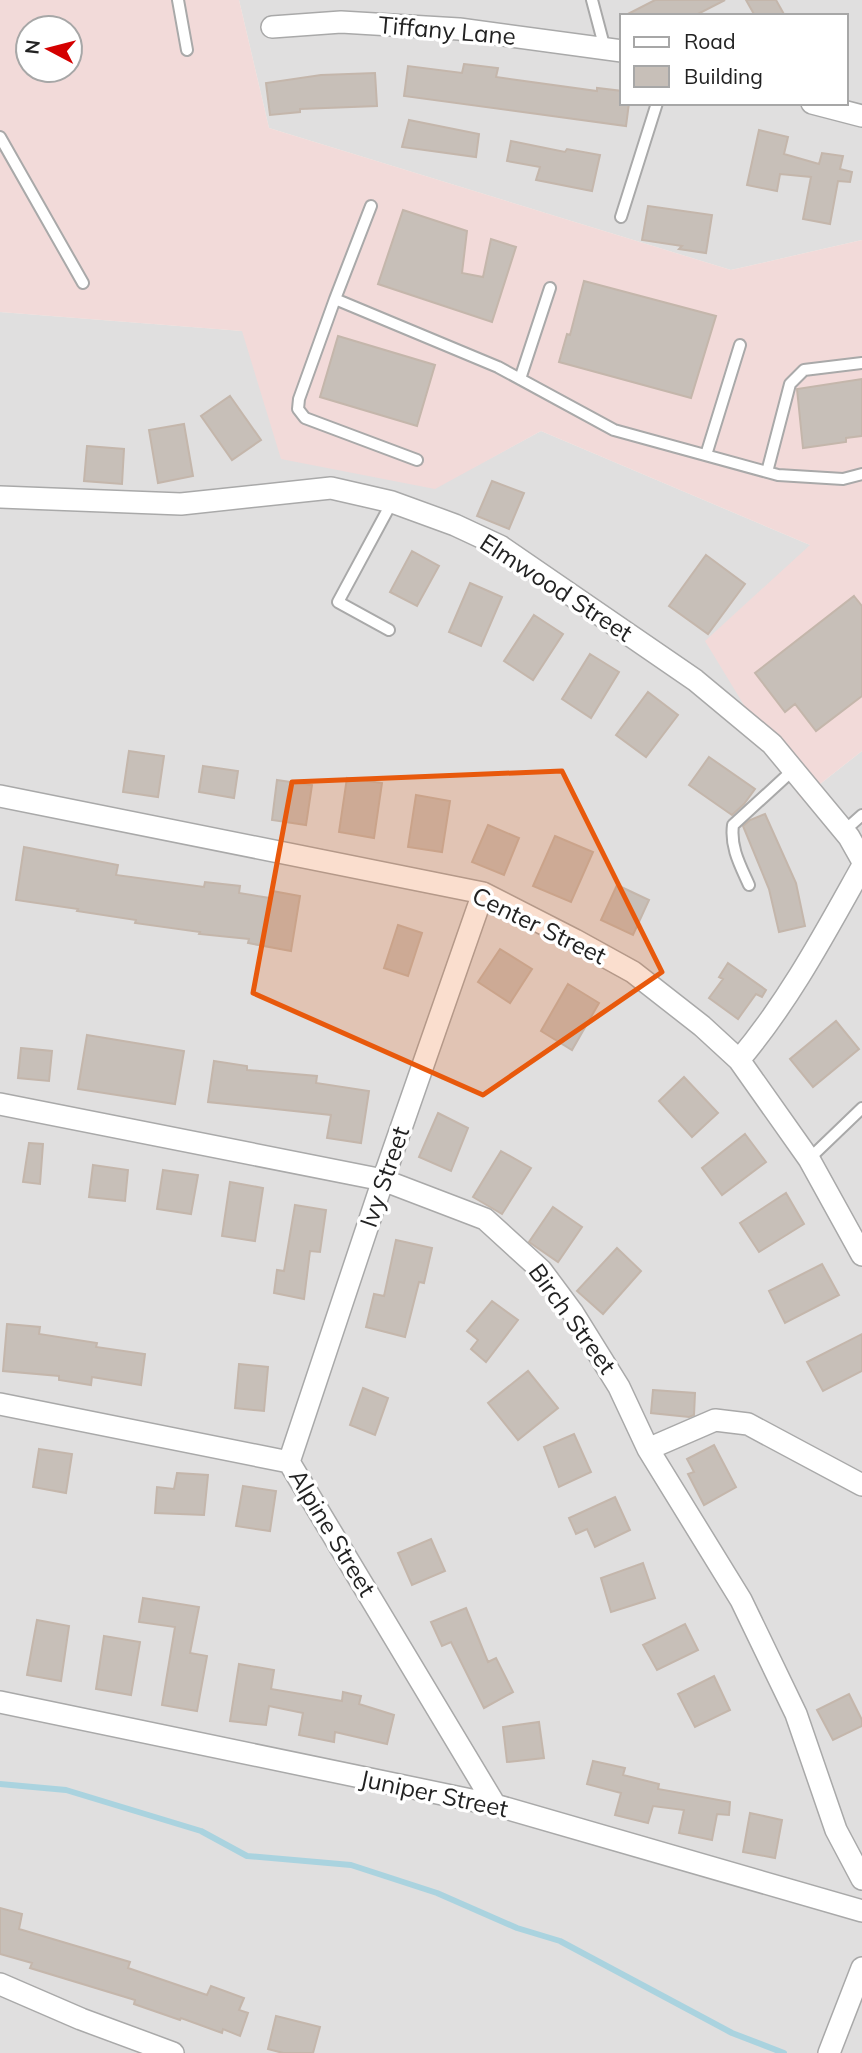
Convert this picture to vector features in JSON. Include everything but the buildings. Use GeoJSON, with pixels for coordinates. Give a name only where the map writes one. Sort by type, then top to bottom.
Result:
{"type":"FeatureCollection","features":[{"type":"Feature","properties":{"kind":"street","name":"Tiffany Lane"},"geometry":{"type":"LineString","coordinates":[[272,27],[341,22],[459,29],[614,50]]}},
{"type":"Feature","properties":{"kind":"street"},"geometry":{"type":"LineString","coordinates":[[820,105],[862,116]]}},
{"type":"Feature","properties":{"kind":"street","name":"Elmwood Street"},"geometry":{"type":"LineString","coordinates":[[0,497],[181,504],[331,488],[391,502],[455,525],[500,546],[695,680],[772,744],[844,831],[862,860]]}},
{"type":"Feature","properties":{"kind":"street","name":"Center Street"},"geometry":{"type":"LineString","coordinates":[[0,796],[483,893],[575,940],[633,972],[702,1026],[739,1060],[809,1159],[862,1255]]}},
{"type":"Feature","properties":{"kind":"street"},"geometry":{"type":"LineString","coordinates":[[739,1060],[768,1026],[812,956],[862,867]]}},
{"type":"Feature","properties":{"kind":"street","name":"Ivy Street"},"geometry":{"type":"LineString","coordinates":[[289,1462],[483,893]]}},
{"type":"Feature","properties":{"kind":"street","name":"Birch Street"},"geometry":{"type":"LineString","coordinates":[[0,1104],[383,1180],[485,1219],[541,1269],[573,1312],[619,1387],[648,1449],[741,1600],[796,1714],[836,1830],[862,1879]]}},
{"type":"Feature","properties":{"kind":"street","name":"Alpine Street"},"geometry":{"type":"LineString","coordinates":[[9,1405],[289,1462],[495,1805]]}},
{"type":"Feature","properties":{"kind":"street"},"geometry":{"type":"LineString","coordinates":[[648,1449],[715,1420],[748,1424],[862,1485]]}},
{"type":"Feature","properties":{"kind":"street","name":"Juniper Street"},"geometry":{"type":"LineString","coordinates":[[0,1702],[495,1805],[862,1911]]}},
{"type":"Feature","properties":{"kind":"street"},"geometry":{"type":"LineString","coordinates":[[829,2053],[862,1968]]}},
{"type":"Feature","properties":{"kind":"street"},"geometry":{"type":"LineString","coordinates":[[0,1984],[81,2019],[173,2053]]}},
{"type":"Feature","properties":{"kind":"lane"},"geometry":{"type":"LineString","coordinates":[[178,0],[187,50]]}},
{"type":"Feature","properties":{"kind":"lane"},"geometry":{"type":"LineString","coordinates":[[592,0],[614,50]]}},
{"type":"Feature","properties":{"kind":"lane"},"geometry":{"type":"LineString","coordinates":[[621,217],[656,105]]}},
{"type":"Feature","properties":{"kind":"lane"},"geometry":{"type":"LineString","coordinates":[[0,137],[83,282]]}},
{"type":"Feature","properties":{"kind":"lane"},"geometry":{"type":"LineString","coordinates":[[371,206],[299,399],[298,409],[305,418],[417,460]]}},
{"type":"Feature","properties":{"kind":"lane"},"geometry":{"type":"LineString","coordinates":[[520,379],[550,288]]}},
{"type":"Feature","properties":{"kind":"lane"},"geometry":{"type":"LineString","coordinates":[[335,299],[498,367],[614,430],[778,475],[844,479],[862,474]]}},
{"type":"Feature","properties":{"kind":"lane"},"geometry":{"type":"LineString","coordinates":[[706,455],[740,345]]}},
{"type":"Feature","properties":{"kind":"lane"},"geometry":{"type":"LineString","coordinates":[[767,472],[790,384],[804,370],[862,363]]}},
{"type":"Feature","properties":{"kind":"lane"},"geometry":{"type":"LineString","coordinates":[[389,630],[338,602],[391,502]]}},
{"type":"Feature","properties":{"kind":"lane"},"geometry":{"type":"LineString","coordinates":[[749,884],[734,852],[731,838],[733,825],[793,770]]}},
{"type":"Feature","properties":{"kind":"lane"},"geometry":{"type":"LineString","coordinates":[[844,831],[862,815]]}},
{"type":"Feature","properties":{"kind":"lane"},"geometry":{"type":"LineString","coordinates":[[809,1159],[862,1108]]}},
{"type":"Feature","properties":{"kind":"highlighted area"},"geometry":{"type":"Polygon","coordinates":[[[562,771],[662,972],[483,1095],[253,993],[292,782],[562,771]]]}},
{"type":"Feature","properties":{"kind":"shaded area"},"geometry":{"type":"Polygon","coordinates":[[[0,0],[239,0],[269,128],[731,270],[862,240],[862,751],[801,799],[705,641],[810,545],[541,431],[435,489],[281,459],[242,331],[0,312],[0,0]]]}},
{"type":"Feature","properties":{"kind":"shaded area"},"geometry":{"type":"Polygon","coordinates":[[[239,0],[862,0],[862,240],[731,270],[269,128],[239,0]]]}},
{"type":"Feature","properties":{"kind":"shaded area"},"geometry":{"type":"Polygon","coordinates":[[[0,312],[243,331],[435,488],[541,431],[810,545],[801,799],[862,751],[862,2053],[0,2053],[0,312]]]}},
{"type":"Feature","properties":{"kind":"waterway"},"geometry":{"type":"LineString","coordinates":[[0,1784],[66,1790],[201,1831],[247,1856],[351,1865],[437,1893],[517,1928],[560,1941],[732,2033],[784,2053]]}}]}
